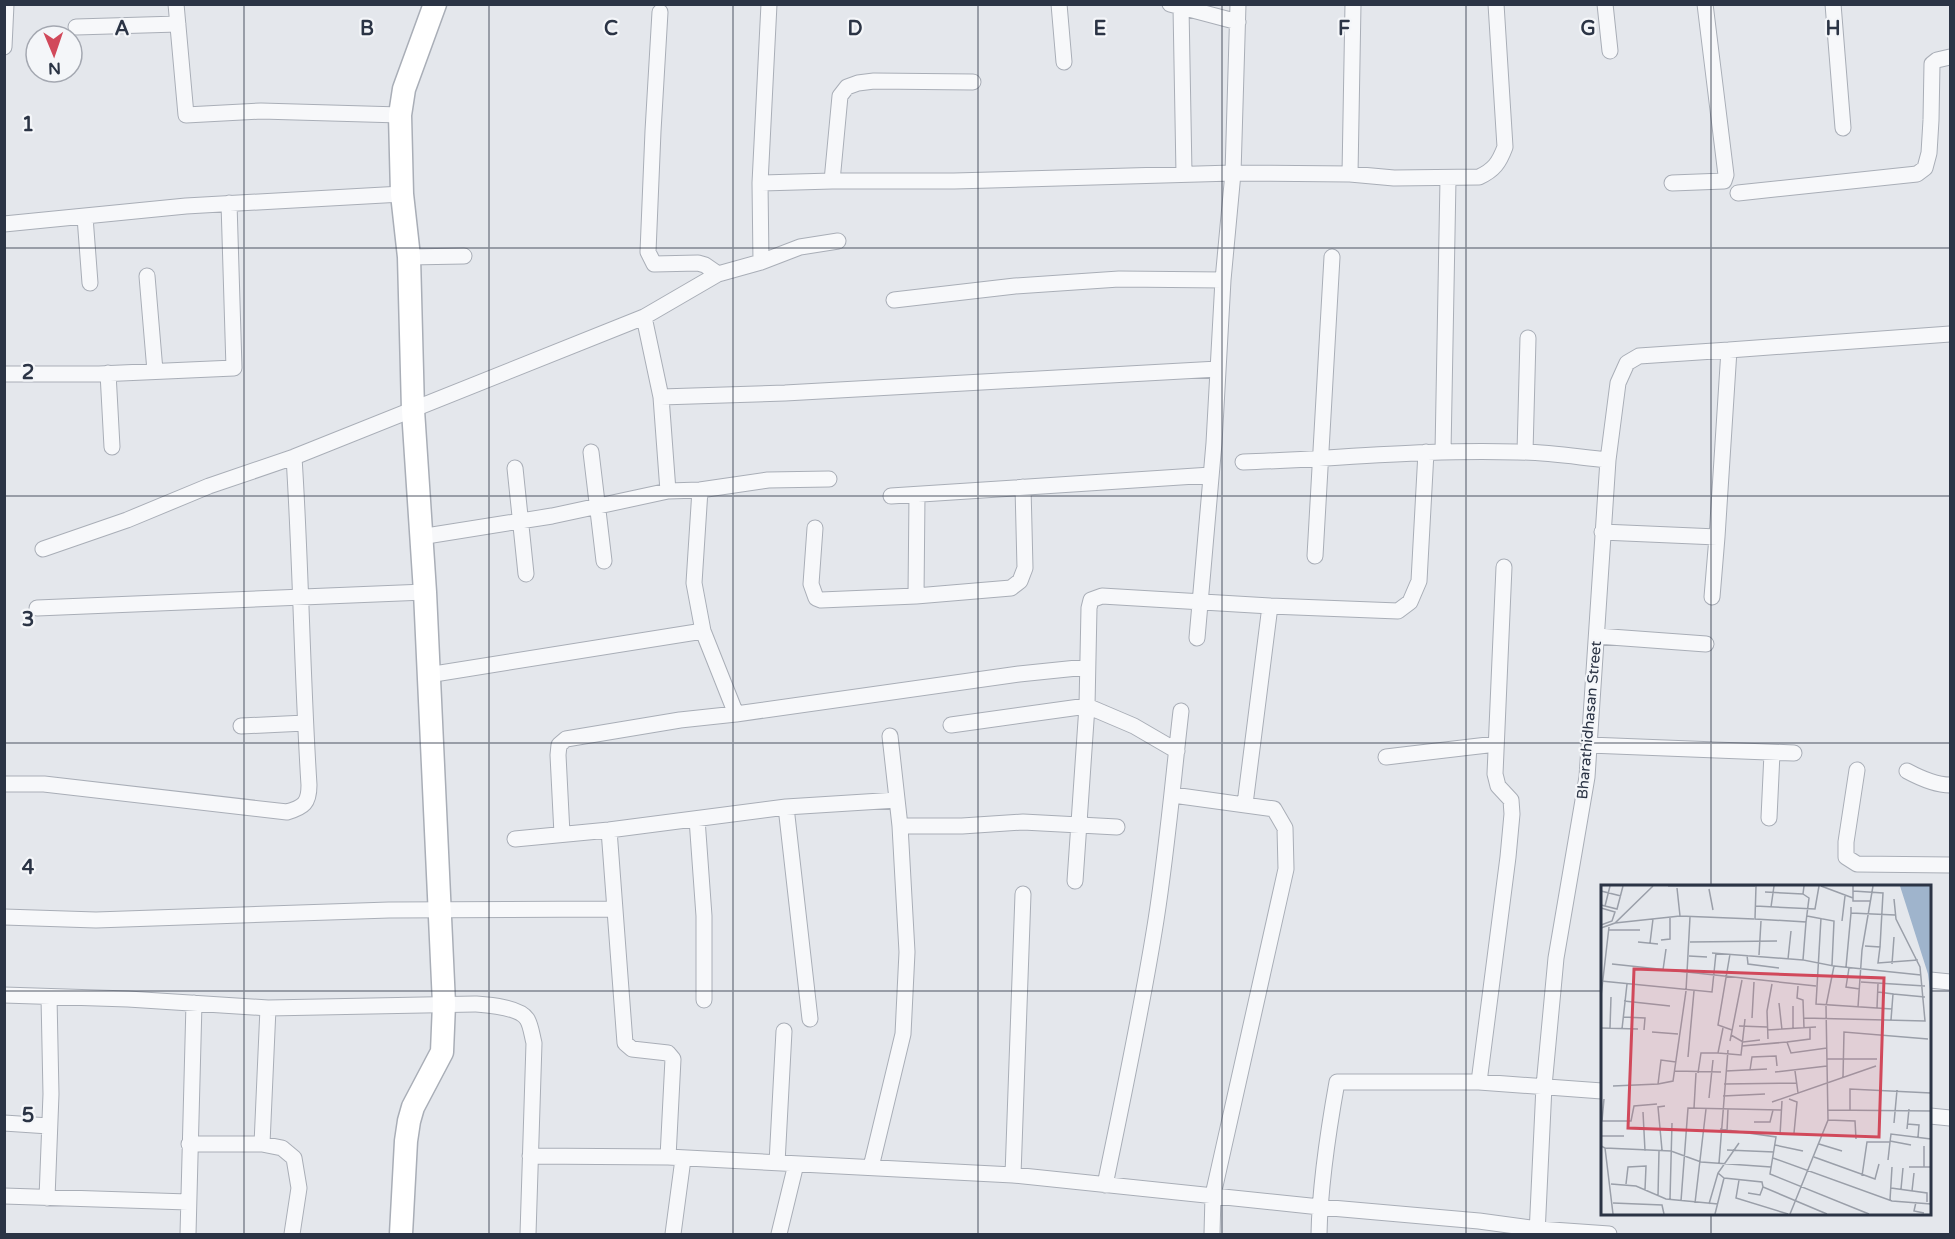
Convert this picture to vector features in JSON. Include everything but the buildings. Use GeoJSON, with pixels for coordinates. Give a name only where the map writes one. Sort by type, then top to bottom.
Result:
{"type":"FeatureCollection","features":[{"type":"Feature","properties":{"kind":"street"},"geometry":{"type":"LineString","coordinates":[[4,47],[6,4]]}},
{"type":"Feature","properties":{"kind":"street"},"geometry":{"type":"LineString","coordinates":[[176,4],[186,115],[261,111],[400,115]]}},
{"type":"Feature","properties":{"kind":"street"},"geometry":{"type":"LineString","coordinates":[[401,1234],[409,1121],[413,1107],[442,1052],[444,1004],[414,410],[409,257],[402,194],[400,115],[405,88],[435,4]]}},
{"type":"Feature","properties":{"kind":"street"},"geometry":{"type":"LineString","coordinates":[[761,262],[760,183],[769,4]]}},
{"type":"Feature","properties":{"kind":"street"},"geometry":{"type":"LineString","coordinates":[[1059,4],[1064,62]]}},
{"type":"Feature","properties":{"kind":"street"},"geometry":{"type":"LineString","coordinates":[[1197,638],[1233,173],[1238,4]]}},
{"type":"Feature","properties":{"kind":"street"},"geometry":{"type":"LineString","coordinates":[[1350,174],[1353,4]]}},
{"type":"Feature","properties":{"kind":"street"},"geometry":{"type":"LineString","coordinates":[[760,183],[954,182],[1233,173],[1350,174],[1448,179],[1479,177],[1491,171],[1499,162],[1505,147],[1496,4]]}},
{"type":"Feature","properties":{"kind":"street"},"geometry":{"type":"LineString","coordinates":[[1605,4],[1610,51]]}},
{"type":"Feature","properties":{"kind":"street"},"geometry":{"type":"LineString","coordinates":[[1672,183],[1724,181],[1726,175],[1705,4]]}},
{"type":"Feature","properties":{"kind":"street"},"geometry":{"type":"LineString","coordinates":[[1833,4],[1843,128]]}},
{"type":"Feature","properties":{"kind":"street"},"geometry":{"type":"LineString","coordinates":[[1184,174],[1176,6],[1238,22]]}},
{"type":"Feature","properties":{"kind":"street"},"geometry":{"type":"LineString","coordinates":[[660,12],[652,131],[648,252],[654,264],[698,263],[718,274]]}},
{"type":"Feature","properties":{"kind":"street"},"geometry":{"type":"LineString","coordinates":[[84,27],[178,24]]}},
{"type":"Feature","properties":{"kind":"street"},"geometry":{"type":"LineString","coordinates":[[1738,193],[1917,174],[1925,168],[1929,153],[1932,64],[1937,60],[1950,57]]}},
{"type":"Feature","properties":{"kind":"street"},"geometry":{"type":"LineString","coordinates":[[832,181],[840,96],[847,87],[874,81],[973,81]]}},
{"type":"Feature","properties":{"kind":"street"},"geometry":{"type":"LineString","coordinates":[[1443,452],[1448,179]]}},
{"type":"Feature","properties":{"kind":"street"},"geometry":{"type":"LineString","coordinates":[[4,224],[229,203],[402,194]]}},
{"type":"Feature","properties":{"kind":"street"},"geometry":{"type":"LineString","coordinates":[[4,374],[234,368],[229,203]]}},
{"type":"Feature","properties":{"kind":"street"},"geometry":{"type":"LineString","coordinates":[[85,217],[90,282]]}},
{"type":"Feature","properties":{"kind":"street"},"geometry":{"type":"LineString","coordinates":[[44,549],[127,520],[209,486],[294,457],[644,317],[718,274],[761,262],[800,247],[838,241]]}},
{"type":"Feature","properties":{"kind":"street"},"geometry":{"type":"LineString","coordinates":[[409,257],[464,256]]}},
{"type":"Feature","properties":{"kind":"street"},"geometry":{"type":"LineString","coordinates":[[1315,556],[1332,256]]}},
{"type":"Feature","properties":{"kind":"street"},"geometry":{"type":"LineString","coordinates":[[147,276],[155,371]]}},
{"type":"Feature","properties":{"kind":"street"},"geometry":{"type":"LineString","coordinates":[[894,300],[1016,286],[1119,279],[1223,280]]}},
{"type":"Feature","properties":{"kind":"street"},"geometry":{"type":"LineString","coordinates":[[644,317],[661,398],[668,491]]}},
{"type":"Feature","properties":{"kind":"street"},"geometry":{"type":"LineString","coordinates":[[1713,597],[1729,350],[1950,334]]}},
{"type":"Feature","properties":{"kind":"street"},"geometry":{"type":"LineString","coordinates":[[1525,452],[1528,338]]}},
{"type":"Feature","properties":{"kind":"street","name":"Bharathidhasan Street"},"geometry":{"type":"LineString","coordinates":[[1538,1232],[1544,1086],[1556,958],[1587,777],[1602,532],[1618,383],[1626,363],[1639,356],[1729,350]]}},
{"type":"Feature","properties":{"kind":"street"},"geometry":{"type":"LineString","coordinates":[[661,398],[1218,369]]}},
{"type":"Feature","properties":{"kind":"street"},"geometry":{"type":"LineString","coordinates":[[108,373],[112,447]]}},
{"type":"Feature","properties":{"kind":"street"},"geometry":{"type":"LineString","coordinates":[[591,452],[604,561]]}},
{"type":"Feature","properties":{"kind":"street"},"geometry":{"type":"LineString","coordinates":[[1074,881],[1087,706],[1091,600],[1102,596],[1200,603],[1398,610],[1410,602],[1419,581],[1426,452]]}},
{"type":"Feature","properties":{"kind":"street"},"geometry":{"type":"LineString","coordinates":[[1243,462],[1426,452],[1525,452],[1608,460]]}},
{"type":"Feature","properties":{"kind":"street"},"geometry":{"type":"LineString","coordinates":[[4,784],[44,784],[287,812],[299,808],[309,796],[294,457]]}},
{"type":"Feature","properties":{"kind":"street"},"geometry":{"type":"LineString","coordinates":[[515,468],[526,574]]}},
{"type":"Feature","properties":{"kind":"street"},"geometry":{"type":"LineString","coordinates":[[891,496],[1211,475]]}},
{"type":"Feature","properties":{"kind":"street"},"geometry":{"type":"LineString","coordinates":[[420,537],[520,521],[668,491],[700,490],[768,480],[829,479]]}},
{"type":"Feature","properties":{"kind":"street"},"geometry":{"type":"LineString","coordinates":[[815,528],[811,584],[816,598],[834,601],[1011,588],[1020,581],[1025,568],[1023,487]]}},
{"type":"Feature","properties":{"kind":"street"},"geometry":{"type":"LineString","coordinates":[[700,490],[694,583],[703,631],[736,714]]}},
{"type":"Feature","properties":{"kind":"street"},"geometry":{"type":"LineString","coordinates":[[916,596],[917,495]]}},
{"type":"Feature","properties":{"kind":"street"},"geometry":{"type":"LineString","coordinates":[[1602,532],[1716,537]]}},
{"type":"Feature","properties":{"kind":"street"},"geometry":{"type":"LineString","coordinates":[[1479,1082],[1509,857],[1512,814],[1511,800],[1496,780],[1504,567]]}},
{"type":"Feature","properties":{"kind":"street"},"geometry":{"type":"LineString","coordinates":[[37,608],[424,592]]}},
{"type":"Feature","properties":{"kind":"street"},"geometry":{"type":"LineString","coordinates":[[1245,804],[1270,606]]}},
{"type":"Feature","properties":{"kind":"street"},"geometry":{"type":"LineString","coordinates":[[428,675],[703,631]]}},
{"type":"Feature","properties":{"kind":"street"},"geometry":{"type":"LineString","coordinates":[[1597,636],[1706,644]]}},
{"type":"Feature","properties":{"kind":"street"},"geometry":{"type":"LineString","coordinates":[[562,834],[558,754],[559,745],[566,740],[680,720],[1019,674],[1087,668]]}},
{"type":"Feature","properties":{"kind":"street"},"geometry":{"type":"LineString","coordinates":[[951,725],[1087,706],[1134,726],[1176,752]]}},
{"type":"Feature","properties":{"kind":"street"},"geometry":{"type":"LineString","coordinates":[[1105,1185],[1156,920],[1173,795],[1181,711]]}},
{"type":"Feature","properties":{"kind":"street"},"geometry":{"type":"LineString","coordinates":[[241,726],[305,723]]}},
{"type":"Feature","properties":{"kind":"street"},"geometry":{"type":"LineString","coordinates":[[871,1167],[903,1034],[907,952],[900,826],[890,736]]}},
{"type":"Feature","properties":{"kind":"street"},"geometry":{"type":"LineString","coordinates":[[1386,757],[1496,744]]}},
{"type":"Feature","properties":{"kind":"street"},"geometry":{"type":"LineString","coordinates":[[1588,745],[1794,753]]}},
{"type":"Feature","properties":{"kind":"street"},"geometry":{"type":"LineString","coordinates":[[1769,818],[1772,753]]}},
{"type":"Feature","properties":{"kind":"street"},"geometry":{"type":"LineString","coordinates":[[1857,770],[1846,842],[1846,857],[1857,864],[1950,865]]}},
{"type":"Feature","properties":{"kind":"street"},"geometry":{"type":"LineString","coordinates":[[1906,771],[1924,779],[1950,785]]}},
{"type":"Feature","properties":{"kind":"street"},"geometry":{"type":"LineString","coordinates":[[1173,795],[1274,809],[1285,828],[1286,869],[1214,1195],[1212,1234]]}},
{"type":"Feature","properties":{"kind":"street"},"geometry":{"type":"LineString","coordinates":[[515,838],[609,830],[786,807],[897,801]]}},
{"type":"Feature","properties":{"kind":"street"},"geometry":{"type":"LineString","coordinates":[[786,807],[810,1019]]}},
{"type":"Feature","properties":{"kind":"street"},"geometry":{"type":"LineString","coordinates":[[697,819],[704,916],[704,1000]]}},
{"type":"Feature","properties":{"kind":"street"},"geometry":{"type":"LineString","coordinates":[[900,826],[962,826],[1023,822],[1118,827]]}},
{"type":"Feature","properties":{"kind":"street"},"geometry":{"type":"LineString","coordinates":[[609,830],[625,1043],[632,1049],[668,1053],[673,1059],[676,1158],[673,1234]]}},
{"type":"Feature","properties":{"kind":"street"},"geometry":{"type":"LineString","coordinates":[[1013,1175],[1023,894]]}},
{"type":"Feature","properties":{"kind":"street"},"geometry":{"type":"LineString","coordinates":[[4,916],[96,920],[440,909],[615,909]]}},
{"type":"Feature","properties":{"kind":"street"},"geometry":{"type":"LineString","coordinates":[[1931,980],[1950,982]]}},
{"type":"Feature","properties":{"kind":"street"},"geometry":{"type":"LineString","coordinates":[[4,995],[128,999],[268,1008],[475,1004],[506,1008],[521,1013],[527,1019],[534,1043],[528,1234]]}},
{"type":"Feature","properties":{"kind":"street"},"geometry":{"type":"LineString","coordinates":[[47,1198],[51,1094],[49,997]]}},
{"type":"Feature","properties":{"kind":"street"},"geometry":{"type":"LineString","coordinates":[[188,1234],[194,1004]]}},
{"type":"Feature","properties":{"kind":"street"},"geometry":{"type":"LineString","coordinates":[[262,1144],[268,1008]]}},
{"type":"Feature","properties":{"kind":"street"},"geometry":{"type":"LineString","coordinates":[[777,1163],[784,1031]]}},
{"type":"Feature","properties":{"kind":"street"},"geometry":{"type":"LineString","coordinates":[[1319,1234],[1326,1145],[1337,1082],[1479,1082],[1601,1091]]}},
{"type":"Feature","properties":{"kind":"street"},"geometry":{"type":"LineString","coordinates":[[1931,1116],[1950,1118]]}},
{"type":"Feature","properties":{"kind":"street"},"geometry":{"type":"LineString","coordinates":[[4,1123],[49,1126]]}},
{"type":"Feature","properties":{"kind":"street"},"geometry":{"type":"LineString","coordinates":[[189,1144],[262,1144],[282,1148],[294,1158],[299,1188],[291,1234]]}},
{"type":"Feature","properties":{"kind":"street"},"geometry":{"type":"LineString","coordinates":[[530,1156],[676,1158],[1013,1175],[1479,1221],[1538,1232],[1609,1234]]}},
{"type":"Feature","properties":{"kind":"street"},"geometry":{"type":"LineString","coordinates":[[779,1234],[796,1164]]}},
{"type":"Feature","properties":{"kind":"street"},"geometry":{"type":"LineString","coordinates":[[4,1196],[188,1202]]}}]}
